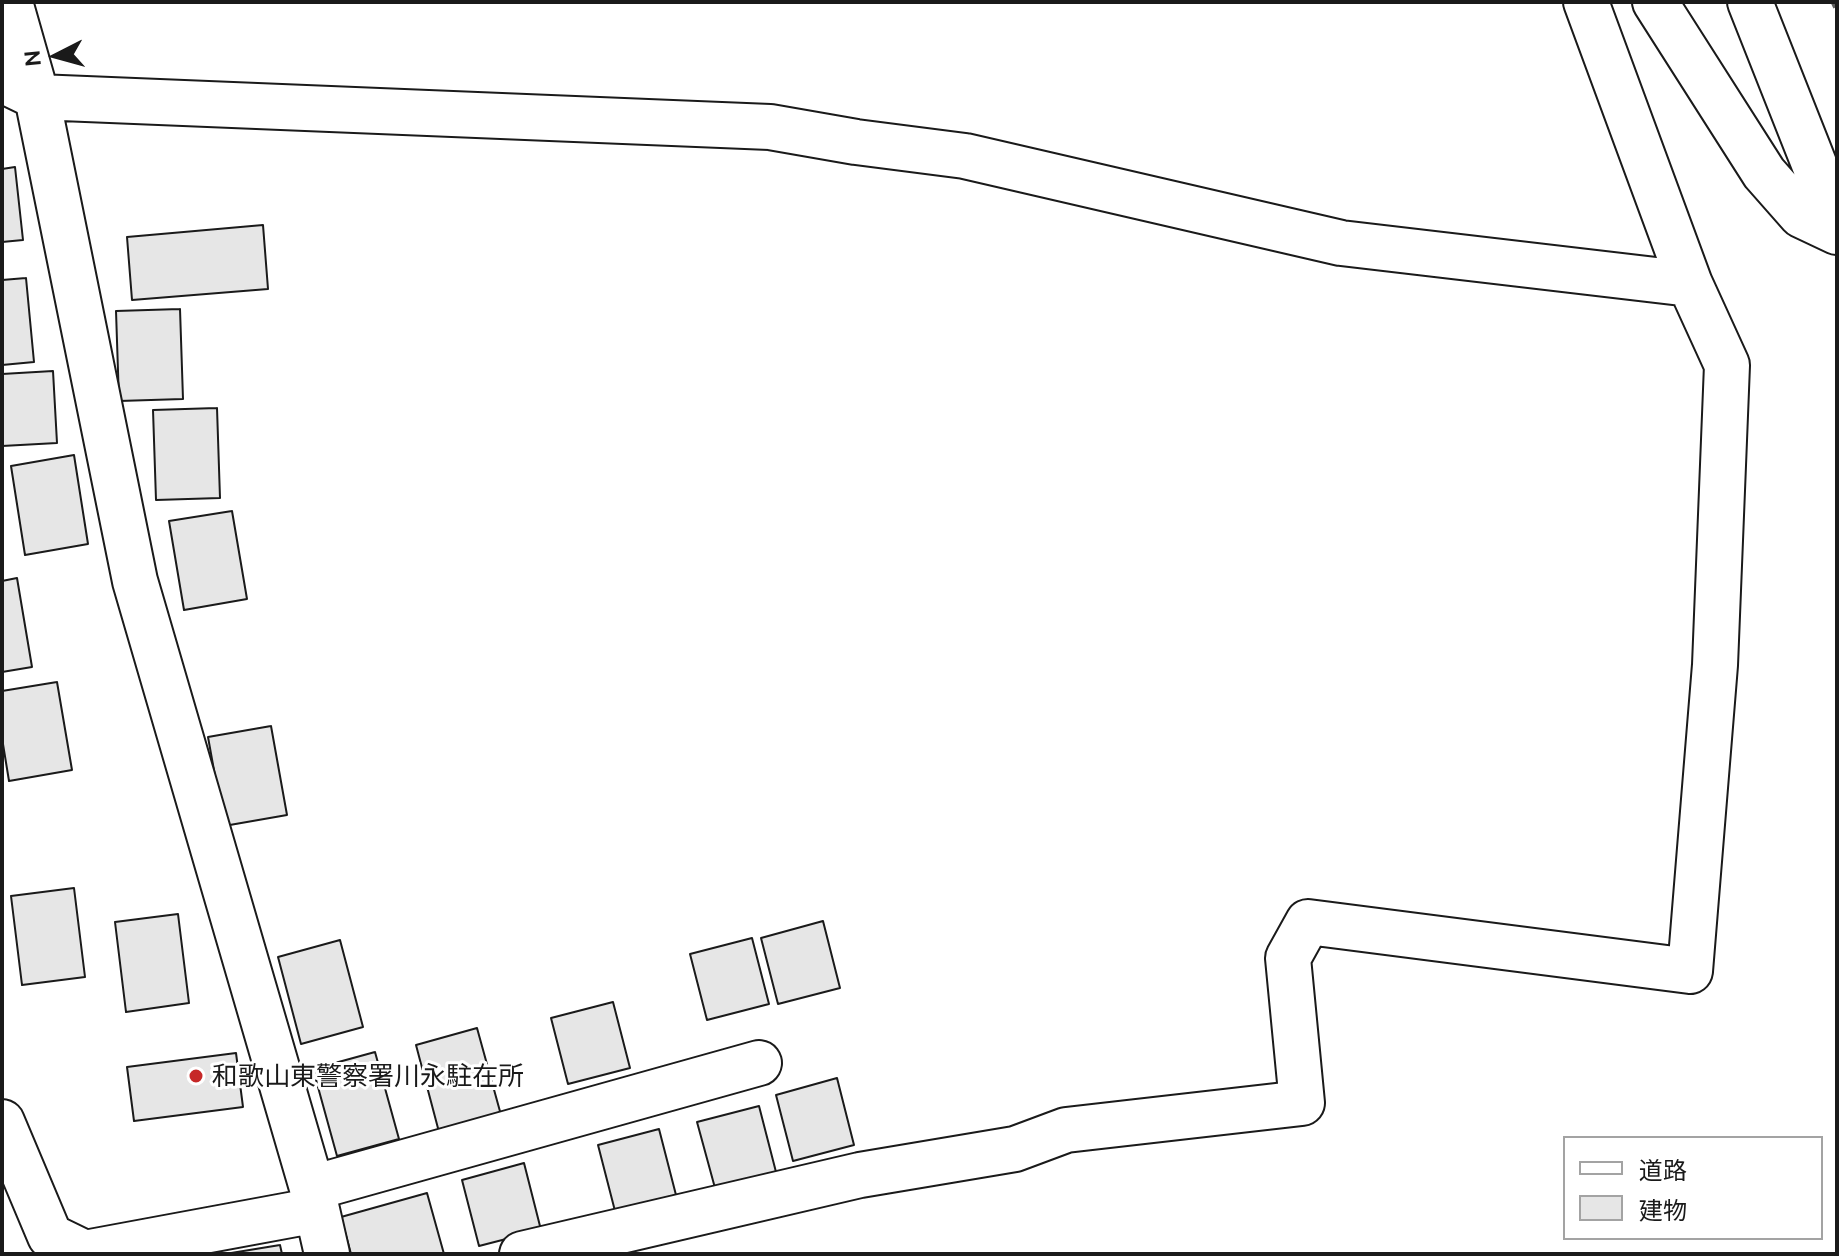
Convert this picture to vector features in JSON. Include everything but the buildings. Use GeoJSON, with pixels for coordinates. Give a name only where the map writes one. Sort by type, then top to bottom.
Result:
{"type":"FeatureCollection","features":[{"type":"Feature","properties":{"kind":"street"},"geometry":{"type":"LineString","coordinates":[[10,2],[20,89],[135,581],[315,1199],[327,1254]]}},
{"type":"Feature","properties":{"kind":"street"},"geometry":{"type":"LineString","coordinates":[[522,1254],[860,1175],[1015,1149],[1066,1130],[1302,1103],[1288,958],[1308,922],[1690,971],[1715,665],[1727,365],[1690,284],[1586,2]]}},
{"type":"Feature","properties":{"kind":"street"},"geometry":{"type":"LineString","coordinates":[[1655,2],[1764,173],[1801,215],[1837,232]]}},
{"type":"Feature","properties":{"kind":"street"},"geometry":{"type":"LineString","coordinates":[[1750,2],[1837,222]]}},
{"type":"Feature","properties":{"kind":"street"},"geometry":{"type":"LineString","coordinates":[[20,89],[770,127],[965,156],[1341,243],[1690,284]]}},
{"type":"Feature","properties":{"kind":"street"},"geometry":{"type":"LineString","coordinates":[[2,1122],[50,1236],[85,1253],[315,1199],[759,1063]]}},
{"type":"Feature","properties":{"kind":"path"},"geometry":{"type":"LineString","coordinates":[[1833,2],[1837,10]]}},
{"type":"Feature","properties":{"kind":"place","name":"和歌山東警察署川永駐在所"},"geometry":{"type":"Point","coordinates":[196,1076]}}]}
